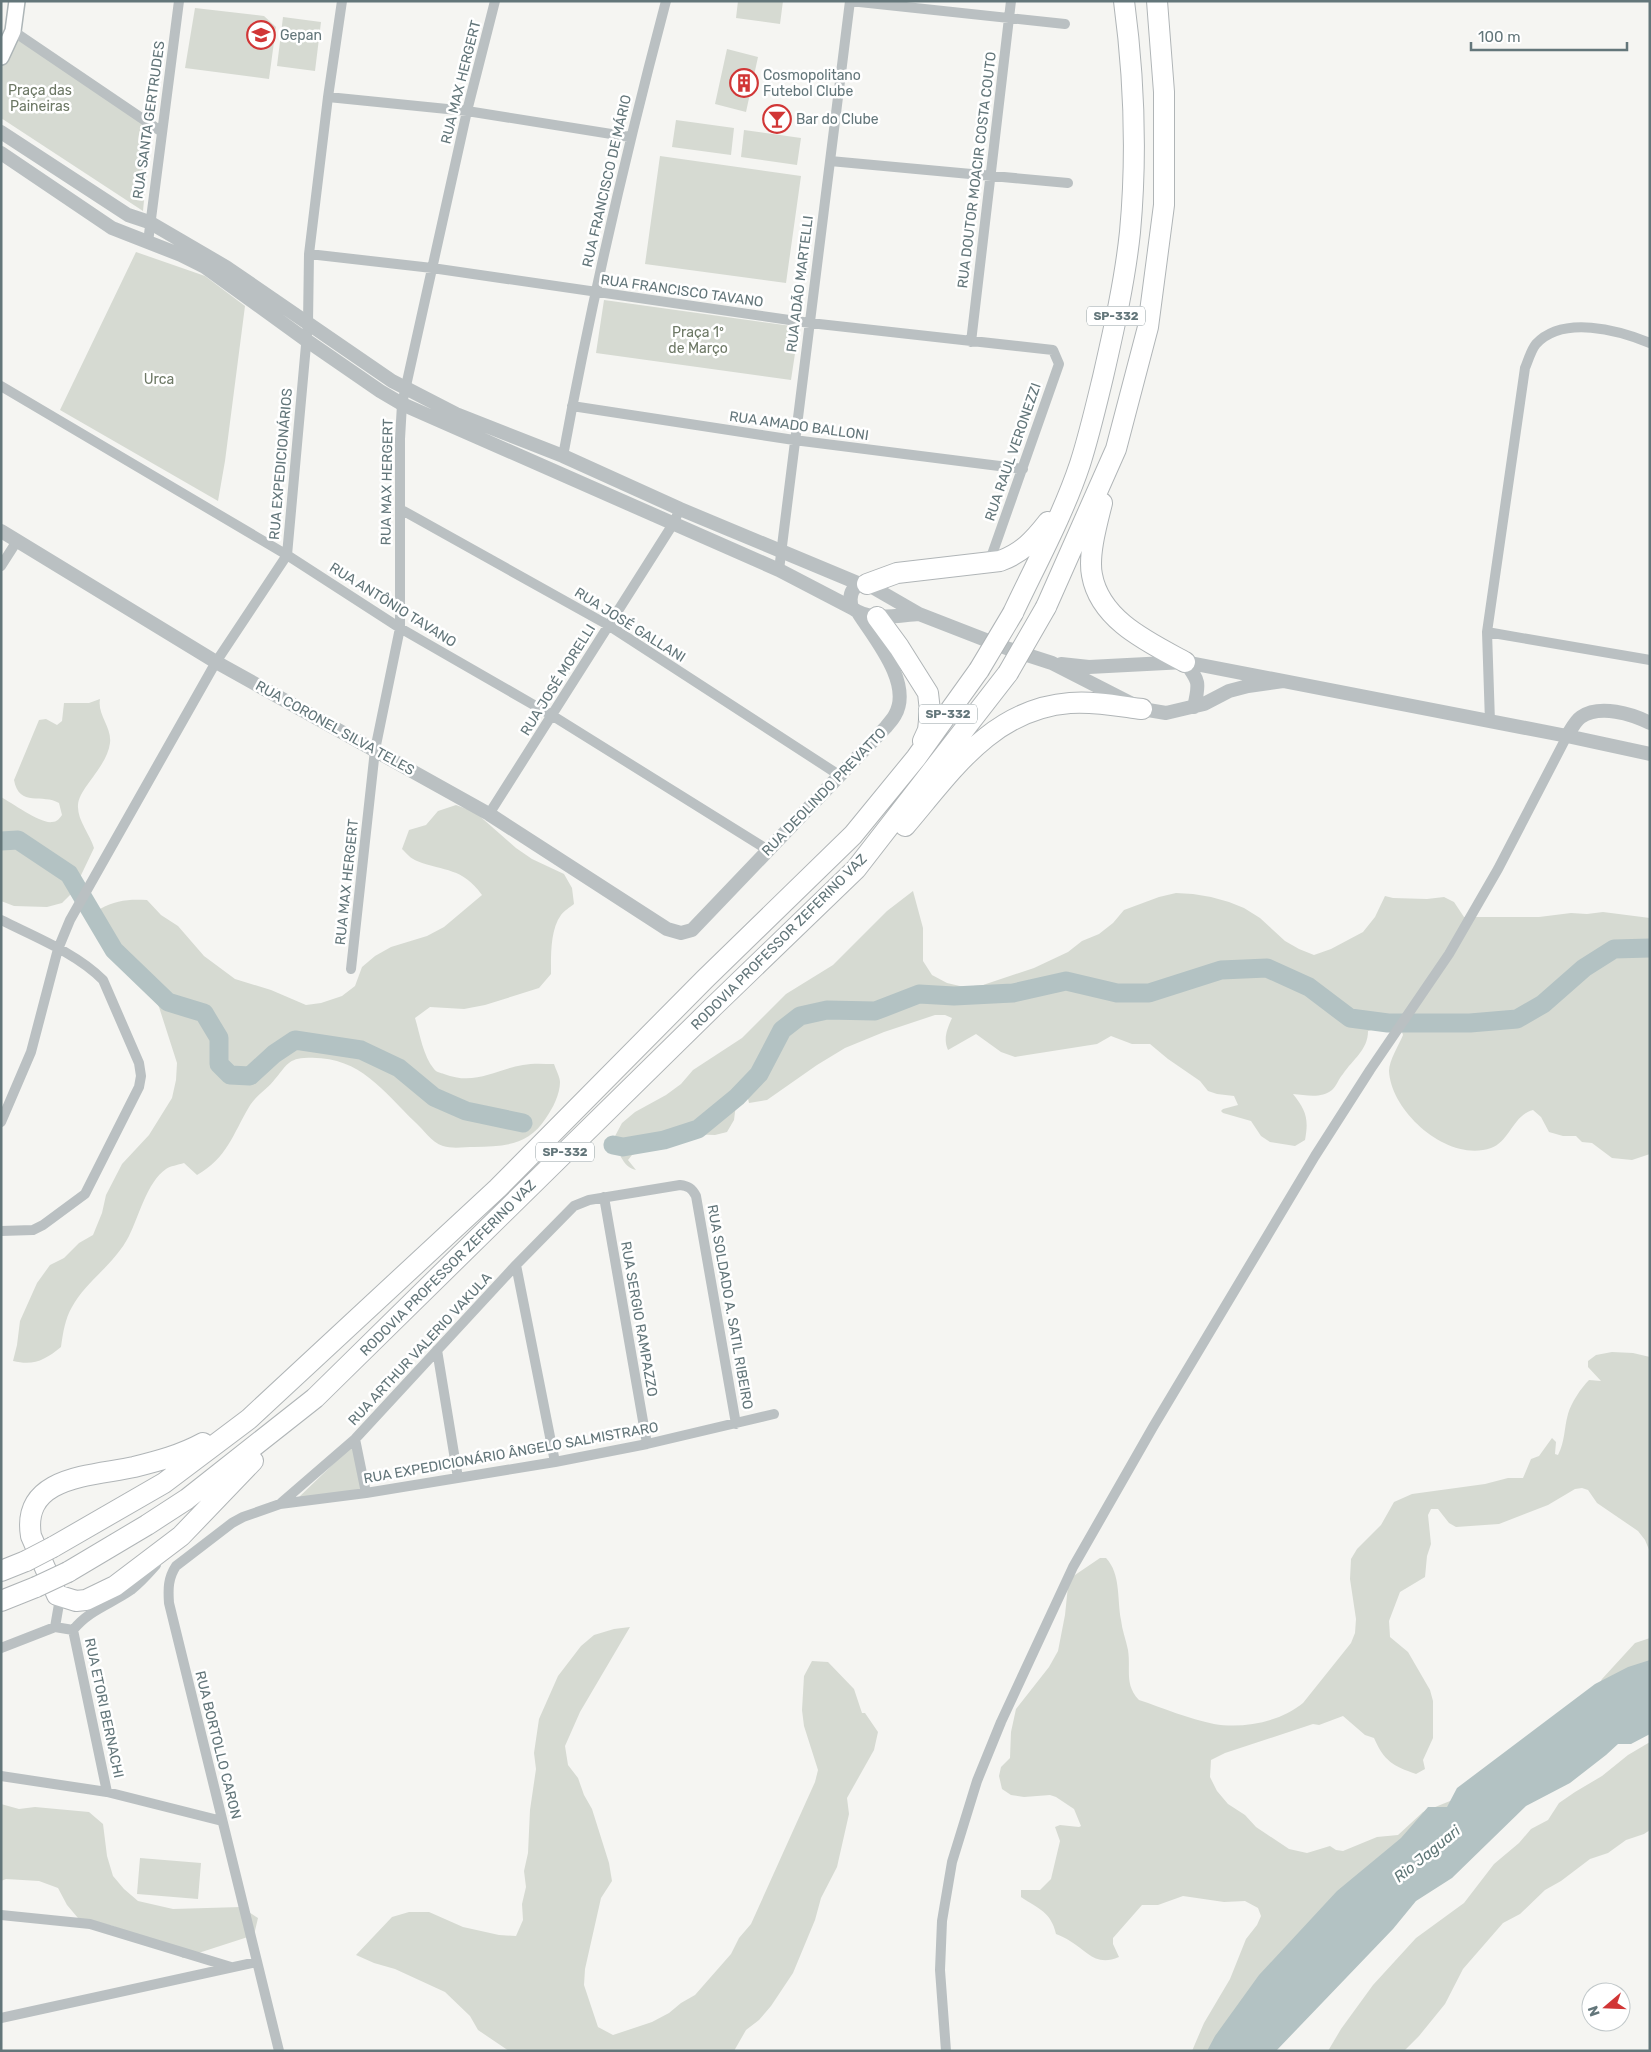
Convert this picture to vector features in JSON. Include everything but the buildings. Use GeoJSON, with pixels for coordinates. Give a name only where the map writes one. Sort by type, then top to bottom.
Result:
{"type":"FeatureCollection","features":[{"type":"Feature","properties":{"kind":"highway","name":"RODOVIA PROFESSOR ZEFERINO VAZ"},"geometry":{"type":"LineString","coordinates":[[1,1571],[53,1547],[164,1483],[249,1419],[498,1188],[705,978],[853,835],[916,758],[979,670],[1013,613],[1079,466],[1092,425],[1114,332],[1130,232],[1134,129],[1130,46],[1124,1]]}},
{"type":"Feature","properties":{"kind":"highway","name":"RODOVIA PROFESSOR ZEFERINO VAZ"},"geometry":{"type":"LineString","coordinates":[[1,1601],[68,1572],[148,1525],[188,1499],[315,1398],[856,869],[1008,673],[1046,607],[1116,449],[1148,327],[1164,205],[1164,92],[1157,1]]}},
{"type":"Feature","properties":{"kind":"highway"},"geometry":{"type":"LineString","coordinates":[[1116,449],[1093,546],[1091,574],[1099,599],[1114,617],[1184,662]]}},
{"type":"Feature","properties":{"kind":"highway"},"geometry":{"type":"LineString","coordinates":[[868,586],[906,572],[988,564],[1013,556],[1028,546],[1067,496]]}},
{"type":"Feature","properties":{"kind":"highway"},"geometry":{"type":"LineString","coordinates":[[868,586],[985,578],[1008,569],[1044,547]]}},
{"type":"Feature","properties":{"kind":"highway"},"geometry":{"type":"LineString","coordinates":[[863,613],[900,646],[928,692],[930,711],[928,730],[916,758]]}},
{"type":"Feature","properties":{"kind":"highway"},"geometry":{"type":"LineString","coordinates":[[856,869],[878,858],[972,748],[1019,715],[1044,707],[1072,702],[1142,709]]}},
{"type":"Feature","properties":{"kind":"highway"},"geometry":{"type":"LineString","coordinates":[[249,1419],[188,1451],[150,1463],[88,1474],[59,1484],[42,1494],[34,1505],[29,1526],[30,1536],[57,1595],[76,1602],[86,1600],[115,1586],[181,1536],[315,1398]]}},
{"type":"Feature","properties":{"kind":"main road"},"geometry":{"type":"LineString","coordinates":[[1,57],[13,31],[17,1]]}},
{"type":"Feature","properties":{"kind":"street","name":"RUA SANTA GERTRUDES"},"geometry":{"type":"LineString","coordinates":[[148,242],[179,1]]}},
{"type":"Feature","properties":{"kind":"street","name":"RUA EXPEDICIONÁRIOS"},"geometry":{"type":"LineString","coordinates":[[1,1122],[31,1052],[58,949],[70,920],[216,662],[287,554],[308,324],[309,254],[342,1]]}},
{"type":"Feature","properties":{"kind":"street","name":"RUA MAX HERGERT"},"geometry":{"type":"LineString","coordinates":[[351,970],[375,750],[400,628],[402,404],[467,111],[495,1]]}},
{"type":"Feature","properties":{"kind":"street","name":"RUA FRANCISCO DE MÁRIO"},"geometry":{"type":"LineString","coordinates":[[563,456],[595,292],[630,137],[666,1]]}},
{"type":"Feature","properties":{"kind":"street"},"geometry":{"type":"LineString","coordinates":[[850,1],[1065,24]]}},
{"type":"Feature","properties":{"kind":"street","name":"RUA ADÃO MARTELLI"},"geometry":{"type":"LineString","coordinates":[[779,570],[850,1]]}},
{"type":"Feature","properties":{"kind":"street","name":"RUA DOUTOR MOACIR COSTA COUTO"},"geometry":{"type":"LineString","coordinates":[[971,342],[1011,1]]}},
{"type":"Feature","properties":{"kind":"street"},"geometry":{"type":"LineString","coordinates":[[13,31],[162,132]]}},
{"type":"Feature","properties":{"kind":"street"},"geometry":{"type":"LineString","coordinates":[[328,97],[467,111],[630,137]]}},
{"type":"Feature","properties":{"kind":"street"},"geometry":{"type":"LineString","coordinates":[[1,132],[128,215],[150,222],[226,267],[392,381],[456,414],[563,456],[680,510],[781,553],[868,586],[919,614],[1009,649],[1052,663],[1142,709],[1166,712],[1204,704],[1229,691],[1283,681]]}},
{"type":"Feature","properties":{"kind":"street"},"geometry":{"type":"LineString","coordinates":[[1,153],[112,228],[205,266],[380,392],[402,404],[779,570],[863,613],[919,614]]}},
{"type":"Feature","properties":{"kind":"street"},"geometry":{"type":"LineString","coordinates":[[830,161],[1068,183]]}},
{"type":"Feature","properties":{"kind":"street","name":"RUA FRANCISCO TAVANO"},"geometry":{"type":"LineString","coordinates":[[309,254],[432,268],[810,323],[1053,350]]}},
{"type":"Feature","properties":{"kind":"street"},"geometry":{"type":"LineString","coordinates":[[1490,722],[1487,632],[1525,368],[1535,345],[1551,331],[1580,326],[1627,333],[1650,342]]}},
{"type":"Feature","properties":{"kind":"street","name":"RUA RAUL VERONEZZI"},"geometry":{"type":"LineString","coordinates":[[988,564],[1059,364],[1053,350]]}},
{"type":"Feature","properties":{"kind":"street","name":"RUA ANTÔNIO TAVANO"},"geometry":{"type":"LineString","coordinates":[[1,386],[287,554],[400,628],[553,716],[768,850]]}},
{"type":"Feature","properties":{"kind":"street","name":"RUA AMADO BALLONI"},"geometry":{"type":"LineString","coordinates":[[572,406],[794,440],[1023,469]]}},
{"type":"Feature","properties":{"kind":"street","name":"RUA JOSÉ GALLANI"},"geometry":{"type":"LineString","coordinates":[[400,509],[608,625],[839,774]]}},
{"type":"Feature","properties":{"kind":"street","name":"RUA JOSÉ MORELLI"},"geometry":{"type":"LineString","coordinates":[[489,814],[553,716],[680,510]]}},
{"type":"Feature","properties":{"kind":"street","name":"RUA CORONEL SILVA TELES"},"geometry":{"type":"LineString","coordinates":[[1,531],[216,662],[489,814],[667,929]]}},
{"type":"Feature","properties":{"kind":"street"},"geometry":{"type":"LineString","coordinates":[[1,566],[17,541]]}},
{"type":"Feature","properties":{"kind":"street"},"geometry":{"type":"LineString","coordinates":[[863,613],[850,597],[852,589],[868,586]]}},
{"type":"Feature","properties":{"kind":"street","name":"RUA DEOLINDO PREVATTO"},"geometry":{"type":"LineString","coordinates":[[667,929],[681,933],[692,930],[839,774],[886,727],[896,714],[899,697],[898,681],[891,664],[863,613]]}},
{"type":"Feature","properties":{"kind":"street"},"geometry":{"type":"LineString","coordinates":[[1487,632],[1650,660]]}},
{"type":"Feature","properties":{"kind":"street"},"geometry":{"type":"LineString","coordinates":[[1184,662],[1197,678],[1198,688],[1194,706]]}},
{"type":"Feature","properties":{"kind":"street"},"geometry":{"type":"LineString","coordinates":[[1052,663],[1088,666],[1184,662],[1567,736],[1650,754]]}},
{"type":"Feature","properties":{"kind":"street"},"geometry":{"type":"LineString","coordinates":[[946,2051],[940,1970],[942,1921],[952,1862],[977,1781],[1001,1722],[1073,1566],[1152,1427],[1306,1171],[1370,1070],[1449,954],[1498,869],[1567,736],[1579,718],[1588,714],[1606,711],[1637,717],[1650,723]]}},
{"type":"Feature","properties":{"kind":"street"},"geometry":{"type":"LineString","coordinates":[[1,920],[58,949],[94,971],[103,980],[139,1063],[140,1076],[139,1087],[86,1194],[38,1228],[21,1231],[1,1231]]}},
{"type":"Feature","properties":{"kind":"street","name":"RUA SOLDADO A. SATIL RIBEIRO"},"geometry":{"type":"LineString","coordinates":[[604,1197],[680,1185],[692,1189],[696,1196],[736,1424]]}},
{"type":"Feature","properties":{"kind":"street","name":"RUA ARTHUR VALERIO VAKULA"},"geometry":{"type":"LineString","coordinates":[[280,1504],[355,1438],[516,1265],[574,1206],[604,1197]]}},
{"type":"Feature","properties":{"kind":"street","name":"RUA SERGIO RAMPAZZO"},"geometry":{"type":"LineString","coordinates":[[604,1197],[647,1444]]}},
{"type":"Feature","properties":{"kind":"street"},"geometry":{"type":"LineString","coordinates":[[516,1265],[555,1462]]}},
{"type":"Feature","properties":{"kind":"street"},"geometry":{"type":"LineString","coordinates":[[437,1350],[458,1478]]}},
{"type":"Feature","properties":{"kind":"street","name":"RUA EXPEDICIONÁRIO ÂNGELO SALMISTRARO"},"geometry":{"type":"LineString","coordinates":[[280,1504],[366,1493],[555,1462],[647,1444],[774,1414]]}},
{"type":"Feature","properties":{"kind":"street"},"geometry":{"type":"LineString","coordinates":[[355,1438],[366,1493]]}},
{"type":"Feature","properties":{"kind":"street","name":"RUA BORTOLLO CARON"},"geometry":{"type":"LineString","coordinates":[[279,2051],[169,1603],[168,1589],[170,1576],[176,1566],[232,1523],[243,1517],[280,1504]]}},
{"type":"Feature","properties":{"kind":"street"},"geometry":{"type":"LineString","coordinates":[[1,1648],[55,1627],[73,1630],[81,1620],[96,1608],[131,1590],[181,1536]]}},
{"type":"Feature","properties":{"kind":"street"},"geometry":{"type":"LineString","coordinates":[[55,1627],[59,1604],[57,1595]]}},
{"type":"Feature","properties":{"kind":"street","name":"RUA ETORI BERNACHI"},"geometry":{"type":"LineString","coordinates":[[73,1630],[107,1792]]}},
{"type":"Feature","properties":{"kind":"street"},"geometry":{"type":"LineString","coordinates":[[1,1776],[107,1792],[222,1821]]}},
{"type":"Feature","properties":{"kind":"street"},"geometry":{"type":"LineString","coordinates":[[1,1915],[90,1924],[233,1968]]}},
{"type":"Feature","properties":{"kind":"street"},"geometry":{"type":"LineString","coordinates":[[1,2018],[257,1962]]}},
{"type":"Feature","properties":{"kind":"green space"},"geometry":{"type":"Polygon","coordinates":[[[738,1],[783,1],[780,24],[736,18],[738,1]]]}},
{"type":"Feature","properties":{"kind":"green space"},"geometry":{"type":"Polygon","coordinates":[[[195,8],[264,16],[276,27],[269,79],[185,68],[195,8]]]}},
{"type":"Feature","properties":{"kind":"green space"},"geometry":{"type":"Polygon","coordinates":[[[283,17],[321,22],[315,71],[277,66],[283,17]]]}},
{"type":"Feature","properties":{"kind":"green space","name":"Praça das Paineiras"},"geometry":{"type":"Polygon","coordinates":[[[14,36],[151,126],[143,211],[1,118],[1,65],[14,36]]]}},
{"type":"Feature","properties":{"kind":"green space"},"geometry":{"type":"Polygon","coordinates":[[[727,49],[758,57],[746,112],[715,104],[727,49]]]}},
{"type":"Feature","properties":{"kind":"green space"},"geometry":{"type":"Polygon","coordinates":[[[676,120],[734,128],[731,155],[672,147],[676,120]]]}},
{"type":"Feature","properties":{"kind":"green space"},"geometry":{"type":"Polygon","coordinates":[[[744,130],[801,138],[797,165],[741,157],[744,130]]]}},
{"type":"Feature","properties":{"kind":"green space"},"geometry":{"type":"Polygon","coordinates":[[[660,156],[801,176],[786,283],[645,264],[660,156]]]}},
{"type":"Feature","properties":{"kind":"green space","name":"Urca"},"geometry":{"type":"Polygon","coordinates":[[[136,252],[205,276],[245,306],[218,501],[60,410],[136,252]]]}},
{"type":"Feature","properties":{"kind":"green space","name":"Praça 1º de Março"},"geometry":{"type":"Polygon","coordinates":[[[604,300],[799,327],[791,380],[596,353],[604,300]]]}},
{"type":"Feature","properties":{"kind":"green space"},"geometry":{"type":"Polygon","coordinates":[[[100,699],[110,743],[104,760],[83,792],[78,805],[82,822],[94,848],[73,892],[62,903],[47,907],[14,906],[1,901],[1,797],[41,820],[52,822],[59,819],[62,815],[59,803],[53,800],[26,797],[17,789],[14,780],[39,720],[46,719],[57,725],[62,721],[64,703],[89,703],[100,699]]]}},
{"type":"Feature","properties":{"kind":"green space"},"geometry":{"type":"Polygon","coordinates":[[[456,805],[475,812],[516,848],[532,859],[564,874],[572,888],[574,904],[557,921],[552,943],[551,974],[539,988],[485,1005],[464,1009],[430,1007],[415,1018],[427,1058],[435,1070],[440,1073],[455,1077],[475,1078],[523,1065],[554,1064],[560,1080],[560,1087],[556,1101],[539,1127],[523,1139],[506,1145],[458,1148],[443,1146],[431,1139],[379,1086],[354,1068],[323,1058],[294,1060],[287,1065],[252,1103],[228,1145],[216,1161],[197,1175],[184,1163],[168,1168],[159,1175],[144,1200],[123,1246],[85,1289],[72,1307],[66,1321],[61,1347],[39,1361],[27,1363],[13,1361],[20,1321],[37,1283],[50,1265],[64,1258],[79,1243],[93,1235],[102,1213],[106,1195],[122,1164],[149,1135],[172,1098],[176,1080],[177,1063],[159,1007],[151,993],[140,981],[110,958],[101,941],[100,909],[123,901],[147,900],[161,915],[178,926],[204,956],[235,979],[271,990],[306,1005],[321,1003],[342,996],[355,986],[362,967],[375,956],[391,947],[427,936],[444,927],[482,895],[467,879],[415,860],[402,849],[409,830],[426,825],[438,811],[456,805]]]}},
{"type":"Feature","properties":{"kind":"green space"},"geometry":{"type":"Polygon","coordinates":[[[913,891],[923,928],[923,961],[932,975],[947,983],[964,987],[983,985],[1034,968],[1068,952],[1082,941],[1099,934],[1113,923],[1124,910],[1176,893],[1211,897],[1244,908],[1260,918],[1285,941],[1314,955],[1331,949],[1363,932],[1375,917],[1385,896],[1427,899],[1444,897],[1454,902],[1464,917],[1539,917],[1603,912],[1650,918],[1650,1154],[1632,1160],[1612,1158],[1592,1143],[1582,1142],[1576,1136],[1563,1136],[1549,1132],[1541,1117],[1533,1110],[1521,1117],[1503,1140],[1491,1148],[1474,1151],[1457,1148],[1440,1141],[1411,1117],[1392,1087],[1389,1067],[1403,1035],[1401,1029],[1397,1028],[1385,1027],[1368,1031],[1366,1044],[1363,1049],[1328,1093],[1313,1096],[1293,1094],[1304,1110],[1307,1126],[1305,1140],[1295,1146],[1270,1142],[1261,1136],[1251,1121],[1223,1113],[1221,1111],[1223,1109],[1238,1105],[1234,1096],[1208,1091],[1200,1081],[1150,1044],[1132,1044],[1111,1036],[1097,1044],[1015,1057],[1001,1052],[976,1034],[948,1050],[947,1030],[952,1018],[945,1015],[935,1015],[884,1032],[845,1048],[767,1100],[749,1103],[746,1090],[742,1087],[737,1096],[734,1120],[727,1132],[715,1135],[686,1134],[632,1155],[628,1160],[636,1170],[624,1162],[614,1138],[622,1123],[635,1112],[666,1095],[681,1084],[693,1070],[742,1038],[786,994],[833,965],[887,911],[913,891]]]}},
{"type":"Feature","properties":{"kind":"green space"},"geometry":{"type":"Polygon","coordinates":[[[1612,1352],[1633,1353],[1650,1357],[1650,1552],[1645,1540],[1638,1531],[1597,1503],[1588,1490],[1582,1488],[1575,1489],[1548,1505],[1499,1524],[1456,1527],[1449,1523],[1438,1509],[1431,1509],[1428,1515],[1431,1544],[1427,1556],[1425,1577],[1400,1592],[1389,1621],[1390,1637],[1408,1652],[1430,1690],[1433,1701],[1433,1738],[1423,1760],[1425,1769],[1416,1774],[1390,1762],[1374,1738],[1365,1735],[1343,1716],[1225,1753],[1211,1760],[1210,1777],[1217,1791],[1228,1804],[1245,1815],[1256,1827],[1289,1849],[1307,1853],[1330,1846],[1336,1850],[1343,1851],[1377,1837],[1398,1835],[1423,1812],[1450,1801],[1464,1799],[1228,2051],[1192,2051],[1204,2023],[1230,1979],[1246,1939],[1257,1925],[1261,1916],[1258,1908],[1245,1901],[1224,1902],[1183,1896],[1158,1905],[1142,1905],[1113,1938],[1113,1944],[1119,1957],[1104,1960],[1093,1957],[1056,1934],[1047,1916],[1039,1908],[1021,1897],[1021,1890],[1040,1890],[1051,1879],[1060,1841],[1055,1827],[1060,1825],[1081,1826],[1074,1809],[1056,1797],[1050,1795],[1024,1797],[1011,1795],[1002,1789],[999,1776],[1001,1767],[1010,1758],[1011,1732],[1016,1709],[1049,1667],[1058,1651],[1068,1586],[1072,1577],[1100,1558],[1106,1558],[1111,1564],[1118,1587],[1120,1612],[1129,1657],[1131,1688],[1139,1700],[1214,1724],[1249,1725],[1283,1715],[1303,1703],[1351,1643],[1355,1633],[1356,1619],[1350,1579],[1351,1559],[1357,1549],[1381,1525],[1394,1502],[1412,1494],[1485,1484],[1508,1478],[1523,1478],[1531,1459],[1539,1456],[1552,1438],[1556,1442],[1555,1454],[1558,1455],[1562,1445],[1569,1410],[1574,1401],[1589,1380],[1601,1381],[1588,1367],[1588,1361],[1596,1355],[1612,1352]]]}},
{"type":"Feature","properties":{"kind":"green space"},"geometry":{"type":"Polygon","coordinates":[[[353,1445],[362,1489],[298,1498],[353,1445]]]}},
{"type":"Feature","properties":{"kind":"green space"},"geometry":{"type":"Polygon","coordinates":[[[630,1627],[580,1712],[565,1746],[568,1765],[578,1778],[584,1795],[592,1809],[609,1863],[612,1881],[601,1898],[585,1969],[584,1985],[598,2027],[613,2035],[652,2022],[695,1995],[731,1954],[739,1938],[751,1924],[815,1782],[818,1770],[804,1726],[802,1710],[804,1676],[812,1661],[828,1662],[854,1689],[862,1713],[865,1713],[878,1732],[874,1750],[847,1798],[849,1814],[837,1867],[821,1898],[815,1920],[793,1973],[771,2006],[759,2020],[746,2030],[734,2051],[509,2051],[478,2030],[470,2016],[445,1992],[395,1969],[356,1955],[392,1917],[409,1912],[429,1912],[463,1927],[499,1935],[516,1936],[523,1920],[522,1904],[526,1887],[524,1871],[528,1853],[530,1810],[536,1769],[534,1753],[539,1719],[558,1676],[581,1646],[594,1635],[614,1629],[630,1627]]]}},
{"type":"Feature","properties":{"kind":"green space"},"geometry":{"type":"Polygon","coordinates":[[[1650,1638],[1650,1690],[1590,1701],[1602,1679],[1635,1643],[1650,1638]]]}},
{"type":"Feature","properties":{"kind":"green space"},"geometry":{"type":"Polygon","coordinates":[[[1650,1742],[1650,1830],[1626,1840],[1608,1853],[1590,1859],[1561,1881],[1545,1890],[1520,1914],[1503,1923],[1463,1969],[1445,2004],[1404,2051],[1328,2051],[1341,2029],[1373,1985],[1416,1938],[1464,1903],[1494,1864],[1519,1843],[1531,1829],[1548,1820],[1559,1803],[1602,1776],[1628,1755],[1650,1742]]]}},
{"type":"Feature","properties":{"kind":"green space"},"geometry":{"type":"Polygon","coordinates":[[[1,1804],[19,1809],[35,1807],[89,1812],[103,1824],[107,1856],[113,1876],[138,1901],[173,1909],[241,1907],[258,1918],[254,1935],[183,1958],[166,1948],[113,1926],[78,1918],[67,1905],[58,1888],[39,1881],[6,1879],[1,1881],[1,1804]]]}},
{"type":"Feature","properties":{"kind":"green space"},"geometry":{"type":"Polygon","coordinates":[[[140,1858],[201,1863],[198,1899],[137,1894],[140,1858]]]}},
{"type":"Feature","properties":{"kind":"water","name":"Rio Jaguari"},"geometry":{"type":"Polygon","coordinates":[[[1650,1660],[1650,1734],[1631,1744],[1618,1744],[1570,1783],[1526,1806],[1452,1878],[1416,1901],[1393,1929],[1276,2051],[1207,2051],[1215,2036],[1259,1975],[1337,1891],[1401,1838],[1428,1807],[1447,1807],[1457,1788],[1595,1684],[1628,1667],[1650,1660]]]}},
{"type":"Feature","properties":{"kind":"waterway"},"geometry":{"type":"LineString","coordinates":[[1,841],[18,840],[69,874],[114,950],[168,1002],[204,1013],[219,1038],[219,1064],[230,1075],[250,1076],[274,1054],[295,1040],[361,1050],[399,1068],[434,1097],[466,1111],[523,1123]]}},
{"type":"Feature","properties":{"kind":"waterway"},"geometry":{"type":"LineString","coordinates":[[613,1145],[623,1147],[664,1140],[698,1129],[737,1097],[759,1074],[782,1030],[800,1016],[827,1010],[875,1011],[919,994],[954,996],[1013,993],[1066,981],[1117,993],[1149,993],[1221,970],[1267,968],[1309,987],[1350,1018],[1388,1023],[1470,1023],[1517,1019],[1543,1004],[1584,968],[1614,949],[1650,948]]}},
{"type":"Feature","properties":{"kind":"place","name":"Gepan"},"geometry":{"type":"Point","coordinates":[261,35]}},
{"type":"Feature","properties":{"kind":"place","name":"Cosmopolitano Futebol Clube"},"geometry":{"type":"Point","coordinates":[744,83]}},
{"type":"Feature","properties":{"kind":"place","name":"Bar do Clube"},"geometry":{"type":"Point","coordinates":[777,119]}}]}
